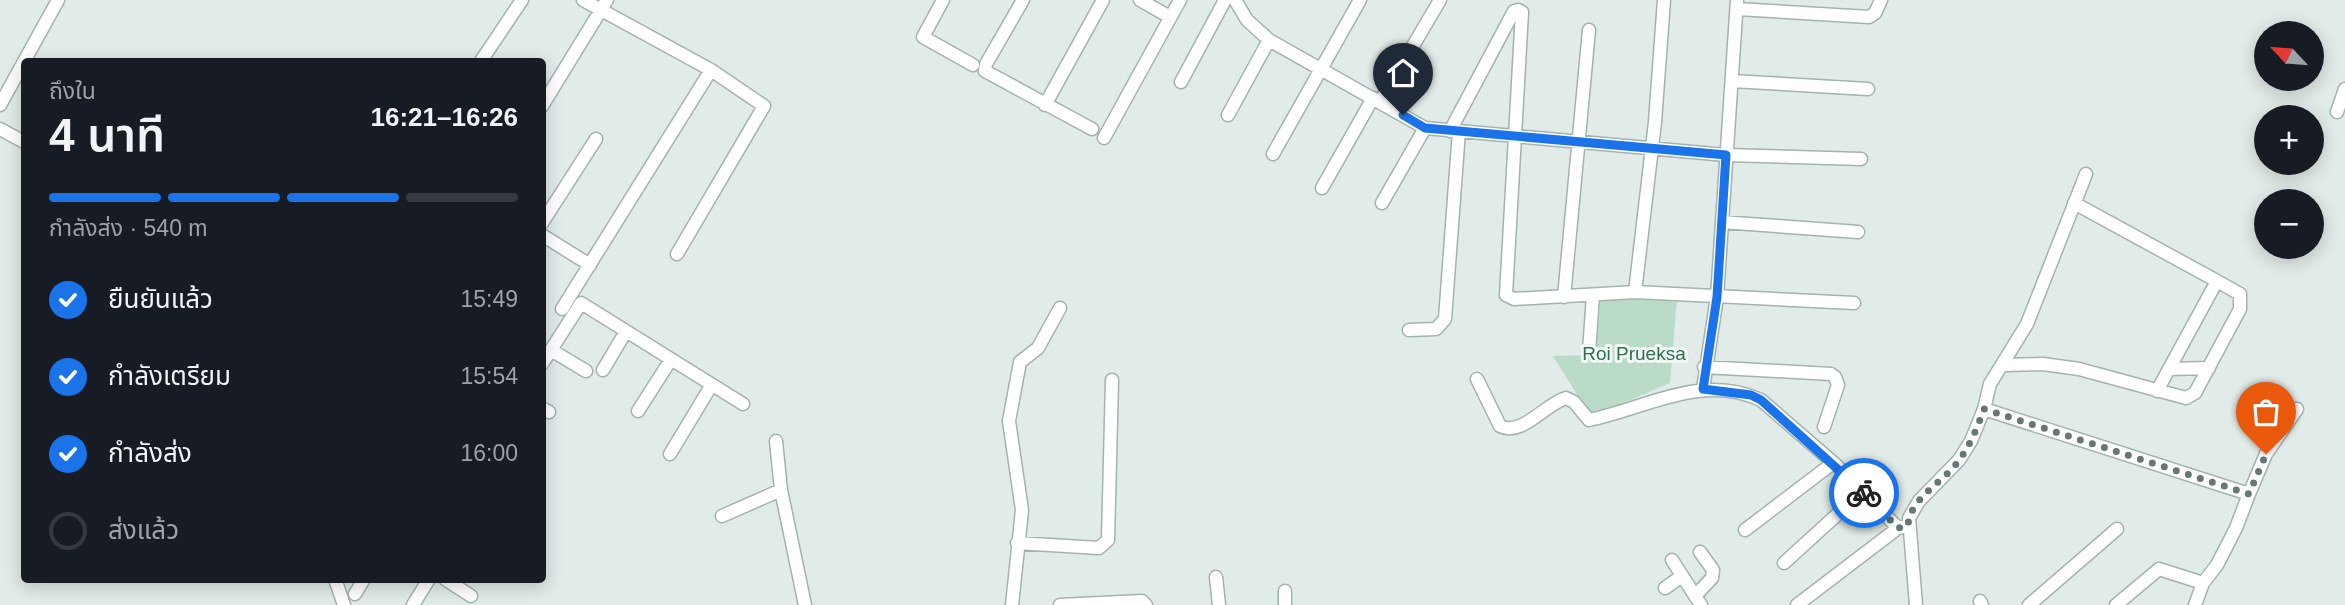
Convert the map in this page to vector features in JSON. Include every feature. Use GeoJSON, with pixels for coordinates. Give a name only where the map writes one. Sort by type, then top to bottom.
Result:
{"type":"FeatureCollection","features":[{"type":"Feature","properties":{"kind":"street"},"geometry":{"type":"LineString","coordinates":[[26,58],[58,0]]}},
{"type":"Feature","properties":{"kind":"street"},"geometry":{"type":"LineString","coordinates":[[483,58],[522,0]]}},
{"type":"Feature","properties":{"kind":"street"},"geometry":{"type":"LineString","coordinates":[[583,0],[603,5],[711,69],[762,103],[765,110],[677,254]]}},
{"type":"Feature","properties":{"kind":"street"},"geometry":{"type":"LineString","coordinates":[[943,0],[923,37],[973,65]]}},
{"type":"Feature","properties":{"kind":"street"},"geometry":{"type":"LineString","coordinates":[[1023,0],[986,64],[985,71],[1092,129]]}},
{"type":"Feature","properties":{"kind":"street"},"geometry":{"type":"LineString","coordinates":[[1045,105],[1103,0]]}},
{"type":"Feature","properties":{"kind":"street"},"geometry":{"type":"LineString","coordinates":[[1140,0],[1171,17]]}},
{"type":"Feature","properties":{"kind":"street"},"geometry":{"type":"LineString","coordinates":[[1104,138],[1180,0]]}},
{"type":"Feature","properties":{"kind":"street"},"geometry":{"type":"LineString","coordinates":[[1181,82],[1225,0]]}},
{"type":"Feature","properties":{"kind":"street"},"geometry":{"type":"LineString","coordinates":[[1235,0],[1247,20],[1269,40],[1425,128],[1726,155],[1861,159]]}},
{"type":"Feature","properties":{"kind":"street"},"geometry":{"type":"LineString","coordinates":[[1273,154],[1360,0]]}},
{"type":"Feature","properties":{"kind":"street"},"geometry":{"type":"LineString","coordinates":[[1322,188],[1440,0]]}},
{"type":"Feature","properties":{"kind":"street"},"geometry":{"type":"LineString","coordinates":[[1635,292],[1664,0]]}},
{"type":"Feature","properties":{"kind":"street"},"geometry":{"type":"LineString","coordinates":[[1707,388],[1717,297],[1737,5],[1869,17],[1875,13],[1881,0]]}},
{"type":"Feature","properties":{"kind":"street"},"geometry":{"type":"LineString","coordinates":[[546,99],[603,5]]}},
{"type":"Feature","properties":{"kind":"street"},"geometry":{"type":"LineString","coordinates":[[1409,330],[1436,329],[1446,320],[1454,131],[1514,11],[1518,10],[1522,12],[1506,295],[1514,299],[1635,292],[1854,303]]}},
{"type":"Feature","properties":{"kind":"street"},"geometry":{"type":"LineString","coordinates":[[1564,297],[1589,30]]}},
{"type":"Feature","properties":{"kind":"street"},"geometry":{"type":"LineString","coordinates":[[1228,115],[1269,40]]}},
{"type":"Feature","properties":{"kind":"street"},"geometry":{"type":"LineString","coordinates":[[0,105],[21,67]]}},
{"type":"Feature","properties":{"kind":"street"},"geometry":{"type":"LineString","coordinates":[[562,309],[711,69]]}},
{"type":"Feature","properties":{"kind":"street"},"geometry":{"type":"LineString","coordinates":[[1732,81],[1868,89]]}},
{"type":"Feature","properties":{"kind":"street"},"geometry":{"type":"LineString","coordinates":[[2337,112],[2345,89]]}},
{"type":"Feature","properties":{"kind":"street"},"geometry":{"type":"LineString","coordinates":[[1382,203],[1425,128]]}},
{"type":"Feature","properties":{"kind":"street"},"geometry":{"type":"LineString","coordinates":[[0,129],[21,140]]}},
{"type":"Feature","properties":{"kind":"street"},"geometry":{"type":"LineString","coordinates":[[546,217],[596,139]]}},
{"type":"Feature","properties":{"kind":"street"},"geometry":{"type":"LineString","coordinates":[[1797,605],[1903,527],[1913,508],[1946,477],[1965,451],[1984,409],[1990,384],[2027,324],[2086,174]]}},
{"type":"Feature","properties":{"kind":"street"},"geometry":{"type":"LineString","coordinates":[[2003,365],[2043,365],[2079,369],[2186,398],[2195,393],[2235,322],[2242,301],[2235,290],[2074,203]]}},
{"type":"Feature","properties":{"kind":"street"},"geometry":{"type":"LineString","coordinates":[[1722,222],[1858,232]]}},
{"type":"Feature","properties":{"kind":"street"},"geometry":{"type":"LineString","coordinates":[[546,237],[590,265]]}},
{"type":"Feature","properties":{"kind":"street"},"geometry":{"type":"LineString","coordinates":[[2157,391],[2217,281]]}},
{"type":"Feature","properties":{"kind":"street"},"geometry":{"type":"LineString","coordinates":[[1589,352],[1593,295]]}},
{"type":"Feature","properties":{"kind":"street"},"geometry":{"type":"LineString","coordinates":[[546,358],[581,303],[625,333],[743,404]]}},
{"type":"Feature","properties":{"kind":"street"},"geometry":{"type":"LineString","coordinates":[[1012,605],[1022,510],[1009,421],[1013,390],[1020,362],[1038,348],[1060,308]]}},
{"type":"Feature","properties":{"kind":"street"},"geometry":{"type":"LineString","coordinates":[[603,370],[625,333]]}},
{"type":"Feature","properties":{"kind":"street"},"geometry":{"type":"LineString","coordinates":[[551,350],[586,370]]}},
{"type":"Feature","properties":{"kind":"street"},"geometry":{"type":"LineString","coordinates":[[638,411],[670,361]]}},
{"type":"Feature","properties":{"kind":"street"},"geometry":{"type":"LineString","coordinates":[[1709,363],[1830,374],[1838,385],[1824,427]]}},
{"type":"Feature","properties":{"kind":"street"},"geometry":{"type":"LineString","coordinates":[[2169,369],[2209,368]]}},
{"type":"Feature","properties":{"kind":"street"},"geometry":{"type":"LineString","coordinates":[[1477,379],[1500,426],[1506,429],[1516,428],[1562,399],[1574,402],[1589,420],[1686,391],[1707,388],[1761,400],[1903,527],[1916,605]]}},
{"type":"Feature","properties":{"kind":"street"},"geometry":{"type":"LineString","coordinates":[[1017,543],[1099,548],[1108,540],[1112,380]]}},
{"type":"Feature","properties":{"kind":"street"},"geometry":{"type":"LineString","coordinates":[[670,454],[711,386]]}},
{"type":"Feature","properties":{"kind":"street"},"geometry":{"type":"LineString","coordinates":[[1984,409],[2249,494]]}},
{"type":"Feature","properties":{"kind":"street"},"geometry":{"type":"LineString","coordinates":[[2195,605],[2203,583],[2224,551],[2266,454],[2297,409]]}},
{"type":"Feature","properties":{"kind":"street"},"geometry":{"type":"LineString","coordinates":[[776,441],[781,490],[805,605]]}},
{"type":"Feature","properties":{"kind":"street"},"geometry":{"type":"LineString","coordinates":[[1745,530],[1833,463]]}},
{"type":"Feature","properties":{"kind":"street"},"geometry":{"type":"LineString","coordinates":[[722,516],[781,490]]}},
{"type":"Feature","properties":{"kind":"street"},"geometry":{"type":"LineString","coordinates":[[1784,564],[1863,491]]}},
{"type":"Feature","properties":{"kind":"street"},"geometry":{"type":"LineString","coordinates":[[2029,605],[2116,529]]}},
{"type":"Feature","properties":{"kind":"street"},"geometry":{"type":"LineString","coordinates":[[1672,560],[1698,600],[1712,578],[1713,570],[1700,552]]}},
{"type":"Feature","properties":{"kind":"street"},"geometry":{"type":"LineString","coordinates":[[2116,605],[2159,569],[2203,583]]}},
{"type":"Feature","properties":{"kind":"street"},"geometry":{"type":"LineString","coordinates":[[1665,588],[1682,576]]}},
{"type":"Feature","properties":{"kind":"street"},"geometry":{"type":"LineString","coordinates":[[1216,577],[1219,605]]}},
{"type":"Feature","properties":{"kind":"street"},"geometry":{"type":"LineString","coordinates":[[336,583],[344,605]]}},
{"type":"Feature","properties":{"kind":"street"},"geometry":{"type":"LineString","coordinates":[[355,594],[362,583]]}},
{"type":"Feature","properties":{"kind":"street"},"geometry":{"type":"LineString","coordinates":[[413,605],[427,583]]}},
{"type":"Feature","properties":{"kind":"street"},"geometry":{"type":"LineString","coordinates":[[451,583],[471,596]]}},
{"type":"Feature","properties":{"kind":"street"},"geometry":{"type":"LineString","coordinates":[[1285,591],[1285,605]]}},
{"type":"Feature","properties":{"kind":"street"},"geometry":{"type":"LineString","coordinates":[[1060,605],[1143,601],[1146,605]]}},
{"type":"Feature","properties":{"kind":"green space","name":"Roi Prueksa"},"geometry":{"type":"Polygon","coordinates":[[[1601,297],[1677,299],[1670,383],[1591,417],[1553,356],[1595,355],[1601,297]]]}},
{"type":"Feature","properties":{"kind":"way so far"},"geometry":{"type":"LineString","coordinates":[[1864,493],[1898,528],[1908,526],[1913,508],[1946,477],[1959,460],[1971,441],[1984,409],[2249,494],[2266,454]]}},
{"type":"Feature","properties":{"kind":"route"},"geometry":{"type":"LineString","coordinates":[[1403,115],[1425,128],[1726,155],[1717,297],[1704,367],[1703,389],[1712,388],[1751,395],[1761,400],[1864,493]]}}]}
